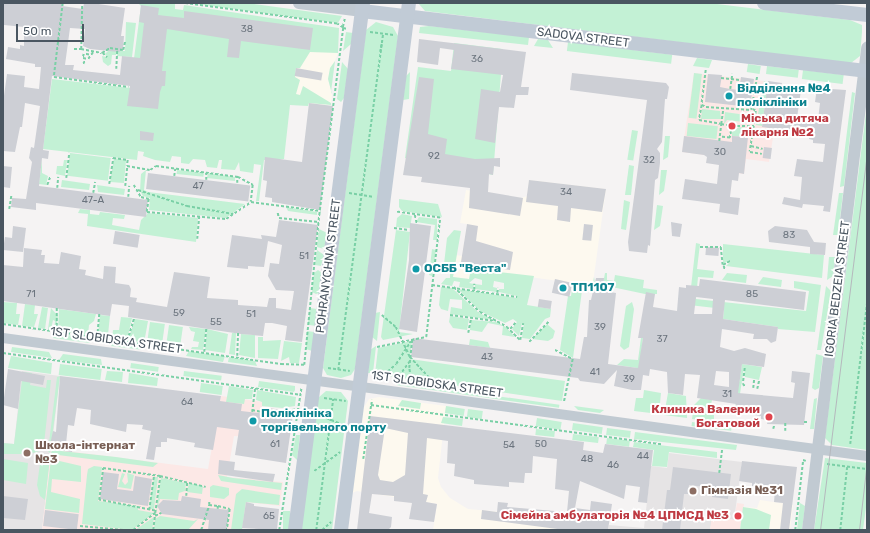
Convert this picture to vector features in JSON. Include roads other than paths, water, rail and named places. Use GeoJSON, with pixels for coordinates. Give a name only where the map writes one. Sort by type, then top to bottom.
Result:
{"type":"FeatureCollection","features":[{"type":"Feature","properties":{"kind":"main road"},"geometry":{"type":"LineString","coordinates":[[764,3],[867,15]]}},
{"type":"Feature","properties":{"kind":"main road","name":"SADOVA STREET"},"geometry":{"type":"LineString","coordinates":[[362,7],[408,9],[866,71]]}},
{"type":"Feature","properties":{"kind":"main road","name":"POHRANYCHNA STREET"},"geometry":{"type":"LineString","coordinates":[[295,530],[362,7]]}},
{"type":"Feature","properties":{"kind":"main road"},"geometry":{"type":"LineString","coordinates":[[336,526],[359,387],[408,9]]}},
{"type":"Feature","properties":{"kind":"street","name":"SADOVA STREET"},"geometry":{"type":"LineString","coordinates":[[300,3],[362,7]]}},
{"type":"Feature","properties":{"kind":"street","name":"IGORIA BEDZEIA STREET"},"geometry":{"type":"LineString","coordinates":[[808,530],[866,71],[867,48]]}},
{"type":"Feature","properties":{"kind":"street","name":"1ST SLOBIDSKA STREET"},"geometry":{"type":"LineString","coordinates":[[3,338],[867,456]]}},
{"type":"Feature","properties":{"kind":"tram line"},"geometry":{"type":"LineString","coordinates":[[820,530],[867,151]]}},
{"type":"Feature","properties":{"kind":"tram line"},"geometry":{"type":"LineString","coordinates":[[859,530],[867,461]]}},
{"type":"Feature","properties":{"kind":"place","name":"Відділення №4 поліклініки"},"geometry":{"type":"Point","coordinates":[729,96]}},
{"type":"Feature","properties":{"kind":"place","name":"Міська дитяча лікарня №2"},"geometry":{"type":"Point","coordinates":[732,126]}},
{"type":"Feature","properties":{"kind":"place","name":"ОСББ \"Веста\""},"geometry":{"type":"Point","coordinates":[416,269]}},
{"type":"Feature","properties":{"kind":"place","name":"ТП1107"},"geometry":{"type":"Point","coordinates":[563,288]}},
{"type":"Feature","properties":{"kind":"place","name":"Клиника Валерии Богатовой"},"geometry":{"type":"Point","coordinates":[769,417]}},
{"type":"Feature","properties":{"kind":"place","name":"Поліклініка торгівельного порту"},"geometry":{"type":"Point","coordinates":[253,421]}},
{"type":"Feature","properties":{"kind":"place","name":"Школа-інтернат №3"},"geometry":{"type":"Point","coordinates":[27,453]}},
{"type":"Feature","properties":{"kind":"place","name":"Гімназія №31"},"geometry":{"type":"Point","coordinates":[693,491]}},
{"type":"Feature","properties":{"kind":"place","name":"Сімейна амбулаторія №4 ЦПМСД №3"},"geometry":{"type":"Point","coordinates":[738,516]}}]}
